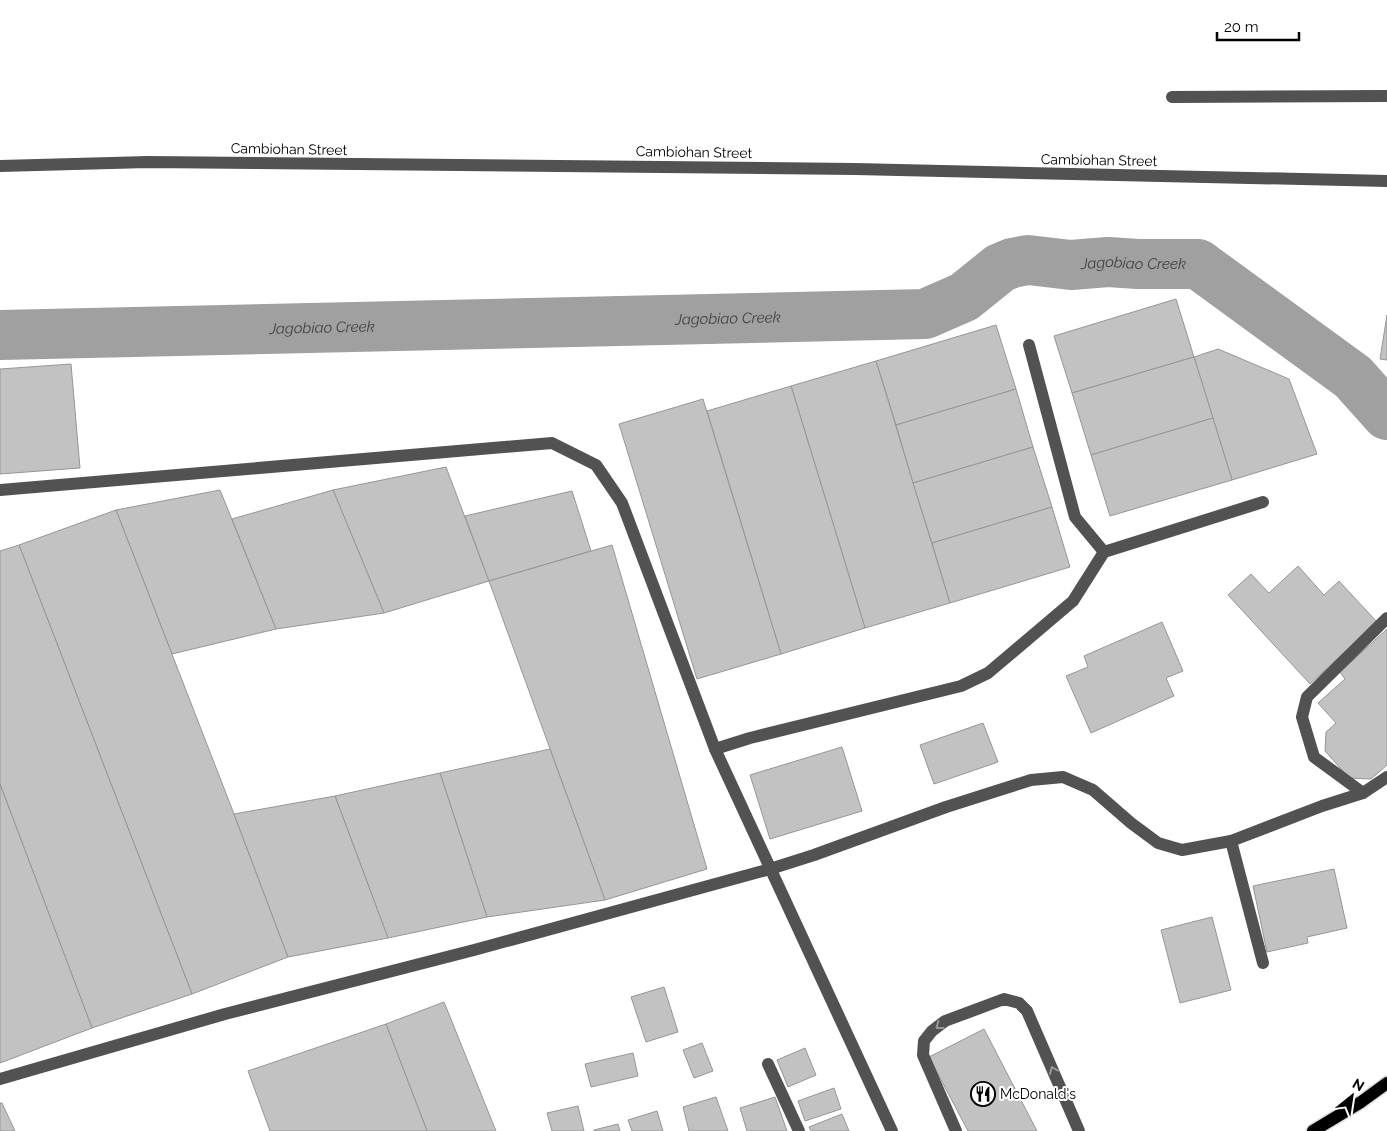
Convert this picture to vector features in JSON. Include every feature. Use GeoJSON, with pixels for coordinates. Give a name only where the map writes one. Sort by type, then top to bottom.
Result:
{"type":"FeatureCollection","features":[{"type":"Feature","properties":{"kind":"main road"},"geometry":{"type":"LineString","coordinates":[[1313,1131],[1361,1102],[1387,1083]]}},
{"type":"Feature","properties":{"kind":"street"},"geometry":{"type":"LineString","coordinates":[[1172,97],[1387,96]]}},
{"type":"Feature","properties":{"kind":"street","name":"Cambiohan Street"},"geometry":{"type":"LineString","coordinates":[[0,166],[148,162],[855,169],[1387,181]]}},
{"type":"Feature","properties":{"kind":"street"},"geometry":{"type":"LineString","coordinates":[[1029,344],[1075,517],[1104,552]]}},
{"type":"Feature","properties":{"kind":"street"},"geometry":{"type":"LineString","coordinates":[[0,490],[552,443],[596,465],[622,503],[715,749],[892,1131]]}},
{"type":"Feature","properties":{"kind":"street"},"geometry":{"type":"LineString","coordinates":[[715,749],[750,738],[961,686],[988,673],[1073,601],[1104,552],[1263,502]]}},
{"type":"Feature","properties":{"kind":"street"},"geometry":{"type":"LineString","coordinates":[[1362,793],[1314,757],[1302,717],[1307,697],[1387,618]]}},
{"type":"Feature","properties":{"kind":"street"},"geometry":{"type":"LineString","coordinates":[[0,1079],[225,1014],[474,950],[770,869],[946,807],[1031,780],[1062,777],[1093,790],[1158,843],[1182,850],[1231,842],[1322,806],[1362,793],[1387,777]]}},
{"type":"Feature","properties":{"kind":"street"},"geometry":{"type":"LineString","coordinates":[[1231,842],[1263,963]]}},
{"type":"Feature","properties":{"kind":"street"},"geometry":{"type":"LineString","coordinates":[[956,1131],[923,1055],[924,1040],[945,1021],[1004,999],[1018,1003],[1027,1011],[1079,1131]]}},
{"type":"Feature","properties":{"kind":"street"},"geometry":{"type":"LineString","coordinates":[[768,1064],[799,1131]]}},
{"type":"Feature","properties":{"kind":"building"},"geometry":{"type":"Polygon","coordinates":[[[1176,299],[1194,357],[1072,393],[1054,336],[1176,299]]]}},
{"type":"Feature","properties":{"kind":"building"},"geometry":{"type":"Polygon","coordinates":[[[1387,315],[1387,360],[1380,359],[1387,315]]]}},
{"type":"Feature","properties":{"kind":"building"},"geometry":{"type":"Polygon","coordinates":[[[996,325],[1016,389],[896,425],[876,361],[996,325]]]}},
{"type":"Feature","properties":{"kind":"building"},"geometry":{"type":"Polygon","coordinates":[[[1218,349],[1289,379],[1317,454],[1232,480],[1194,357],[1218,349]]]}},
{"type":"Feature","properties":{"kind":"building"},"geometry":{"type":"Polygon","coordinates":[[[1194,357],[1213,418],[1091,455],[1072,393],[1194,357]]]}},
{"type":"Feature","properties":{"kind":"building"},"geometry":{"type":"Polygon","coordinates":[[[876,361],[950,603],[865,628],[791,386],[876,361]]]}},
{"type":"Feature","properties":{"kind":"building"},"geometry":{"type":"Polygon","coordinates":[[[71,364],[80,468],[0,474],[0,369],[71,364]]]}},
{"type":"Feature","properties":{"kind":"building"},"geometry":{"type":"Polygon","coordinates":[[[791,386],[865,628],[781,654],[707,411],[791,386]]]}},
{"type":"Feature","properties":{"kind":"building"},"geometry":{"type":"Polygon","coordinates":[[[1016,389],[1033,447],[913,483],[896,425],[1016,389]]]}},
{"type":"Feature","properties":{"kind":"building"},"geometry":{"type":"Polygon","coordinates":[[[703,399],[781,654],[697,679],[619,424],[703,399]]]}},
{"type":"Feature","properties":{"kind":"building"},"geometry":{"type":"Polygon","coordinates":[[[1213,418],[1232,480],[1110,516],[1091,455],[1213,418]]]}},
{"type":"Feature","properties":{"kind":"building"},"geometry":{"type":"Polygon","coordinates":[[[1033,447],[1052,507],[932,543],[913,483],[1033,447]]]}},
{"type":"Feature","properties":{"kind":"building"},"geometry":{"type":"Polygon","coordinates":[[[446,467],[489,581],[384,613],[333,490],[446,467]]]}},
{"type":"Feature","properties":{"kind":"building"},"geometry":{"type":"Polygon","coordinates":[[[220,490],[276,629],[172,654],[116,510],[220,490]]]}},
{"type":"Feature","properties":{"kind":"building"},"geometry":{"type":"Polygon","coordinates":[[[333,490],[384,613],[276,629],[232,519],[333,490]]]}},
{"type":"Feature","properties":{"kind":"building"},"geometry":{"type":"Polygon","coordinates":[[[572,491],[591,551],[489,581],[465,516],[572,491]]]}},
{"type":"Feature","properties":{"kind":"building"},"geometry":{"type":"Polygon","coordinates":[[[1052,507],[1070,567],[950,603],[932,543],[1052,507]]]}},
{"type":"Feature","properties":{"kind":"building"},"geometry":{"type":"Polygon","coordinates":[[[116,510],[288,957],[192,994],[19,545],[116,510]]]}},
{"type":"Feature","properties":{"kind":"building"},"geometry":{"type":"Polygon","coordinates":[[[19,545],[192,994],[92,1028],[0,784],[0,551],[19,545]]]}},
{"type":"Feature","properties":{"kind":"building"},"geometry":{"type":"Polygon","coordinates":[[[612,545],[707,869],[605,900],[489,581],[612,545]]]}},
{"type":"Feature","properties":{"kind":"building"},"geometry":{"type":"Polygon","coordinates":[[[1298,566],[1324,595],[1339,581],[1377,622],[1310,684],[1228,595],[1251,574],[1269,593],[1298,566]]]}},
{"type":"Feature","properties":{"kind":"building"},"geometry":{"type":"Polygon","coordinates":[[[1162,622],[1183,671],[1166,678],[1174,696],[1091,733],[1066,676],[1088,667],[1084,656],[1162,622]]]}},
{"type":"Feature","properties":{"kind":"building"},"geometry":{"type":"Polygon","coordinates":[[[1387,629],[1387,765],[1371,779],[1349,778],[1325,751],[1326,732],[1336,723],[1318,703],[1345,679],[1340,672],[1387,629]]]}},
{"type":"Feature","properties":{"kind":"building"},"geometry":{"type":"Polygon","coordinates":[[[983,723],[998,762],[934,784],[920,745],[983,723]]]}},
{"type":"Feature","properties":{"kind":"building"},"geometry":{"type":"Polygon","coordinates":[[[842,747],[862,811],[770,839],[750,775],[842,747]]]}},
{"type":"Feature","properties":{"kind":"building"},"geometry":{"type":"Polygon","coordinates":[[[550,749],[605,900],[487,917],[440,773],[550,749]]]}},
{"type":"Feature","properties":{"kind":"building"},"geometry":{"type":"Polygon","coordinates":[[[440,773],[487,917],[388,938],[335,796],[440,773]]]}},
{"type":"Feature","properties":{"kind":"building"},"geometry":{"type":"Polygon","coordinates":[[[0,784],[92,1028],[0,1063],[0,784]]]}},
{"type":"Feature","properties":{"kind":"building"},"geometry":{"type":"Polygon","coordinates":[[[335,796],[388,938],[288,957],[234,814],[335,796]]]}},
{"type":"Feature","properties":{"kind":"building"},"geometry":{"type":"Polygon","coordinates":[[[1334,869],[1347,928],[1307,937],[1308,943],[1267,952],[1253,886],[1334,869]]]}},
{"type":"Feature","properties":{"kind":"building"},"geometry":{"type":"Polygon","coordinates":[[[1212,917],[1231,990],[1180,1003],[1161,930],[1212,917]]]}},
{"type":"Feature","properties":{"kind":"building"},"geometry":{"type":"Polygon","coordinates":[[[664,987],[678,1032],[646,1042],[631,997],[664,987]]]}},
{"type":"Feature","properties":{"kind":"building"},"geometry":{"type":"Polygon","coordinates":[[[444,1002],[496,1131],[427,1131],[386,1024],[444,1002]]]}},
{"type":"Feature","properties":{"kind":"building"},"geometry":{"type":"Polygon","coordinates":[[[386,1024],[427,1131],[270,1131],[248,1071],[386,1024]]]}},
{"type":"Feature","properties":{"kind":"building","name":"McDonald's"},"geometry":{"type":"Polygon","coordinates":[[[984,1029],[1037,1131],[968,1131],[929,1057],[984,1029]]]}},
{"type":"Feature","properties":{"kind":"building"},"geometry":{"type":"Polygon","coordinates":[[[702,1043],[713,1071],[694,1078],[683,1050],[702,1043]]]}},
{"type":"Feature","properties":{"kind":"building"},"geometry":{"type":"Polygon","coordinates":[[[805,1048],[816,1075],[788,1087],[777,1060],[805,1048]]]}},
{"type":"Feature","properties":{"kind":"building"},"geometry":{"type":"Polygon","coordinates":[[[633,1053],[638,1076],[591,1087],[585,1064],[633,1053]]]}},
{"type":"Feature","properties":{"kind":"building"},"geometry":{"type":"Polygon","coordinates":[[[834,1088],[841,1109],[805,1121],[798,1101],[834,1088]]]}},
{"type":"Feature","properties":{"kind":"building"},"geometry":{"type":"Polygon","coordinates":[[[716,1097],[728,1131],[689,1131],[683,1107],[716,1097]]]}},
{"type":"Feature","properties":{"kind":"building"},"geometry":{"type":"Polygon","coordinates":[[[775,1097],[787,1131],[747,1131],[740,1108],[775,1097]]]}},
{"type":"Feature","properties":{"kind":"building"},"geometry":{"type":"Polygon","coordinates":[[[0,1103],[2,1103],[15,1131],[0,1131],[0,1103]]]}},
{"type":"Feature","properties":{"kind":"building"},"geometry":{"type":"Polygon","coordinates":[[[578,1106],[584,1131],[552,1131],[547,1113],[578,1106]]]}},
{"type":"Feature","properties":{"kind":"building"},"geometry":{"type":"Polygon","coordinates":[[[657,1111],[663,1131],[632,1131],[628,1120],[657,1111]]]}},
{"type":"Feature","properties":{"kind":"building"},"geometry":{"type":"Polygon","coordinates":[[[842,1114],[849,1131],[811,1131],[809,1127],[842,1114]]]}},
{"type":"Feature","properties":{"kind":"building"},"geometry":{"type":"Polygon","coordinates":[[[618,1124],[620,1131],[594,1131],[594,1130],[618,1124]]]}},
{"type":"Feature","properties":{"kind":"waterway","name":"Jagobiao Creek"},"geometry":{"type":"LineString","coordinates":[[0,335],[925,314],[964,297],[1000,268],[1012,263],[1028,260],[1071,265],[1108,262],[1198,264],[1353,377],[1387,415]]}},
{"type":"Feature","properties":{"kind":"place","name":"McDonald's"},"geometry":{"type":"Point","coordinates":[983,1094]}}]}
